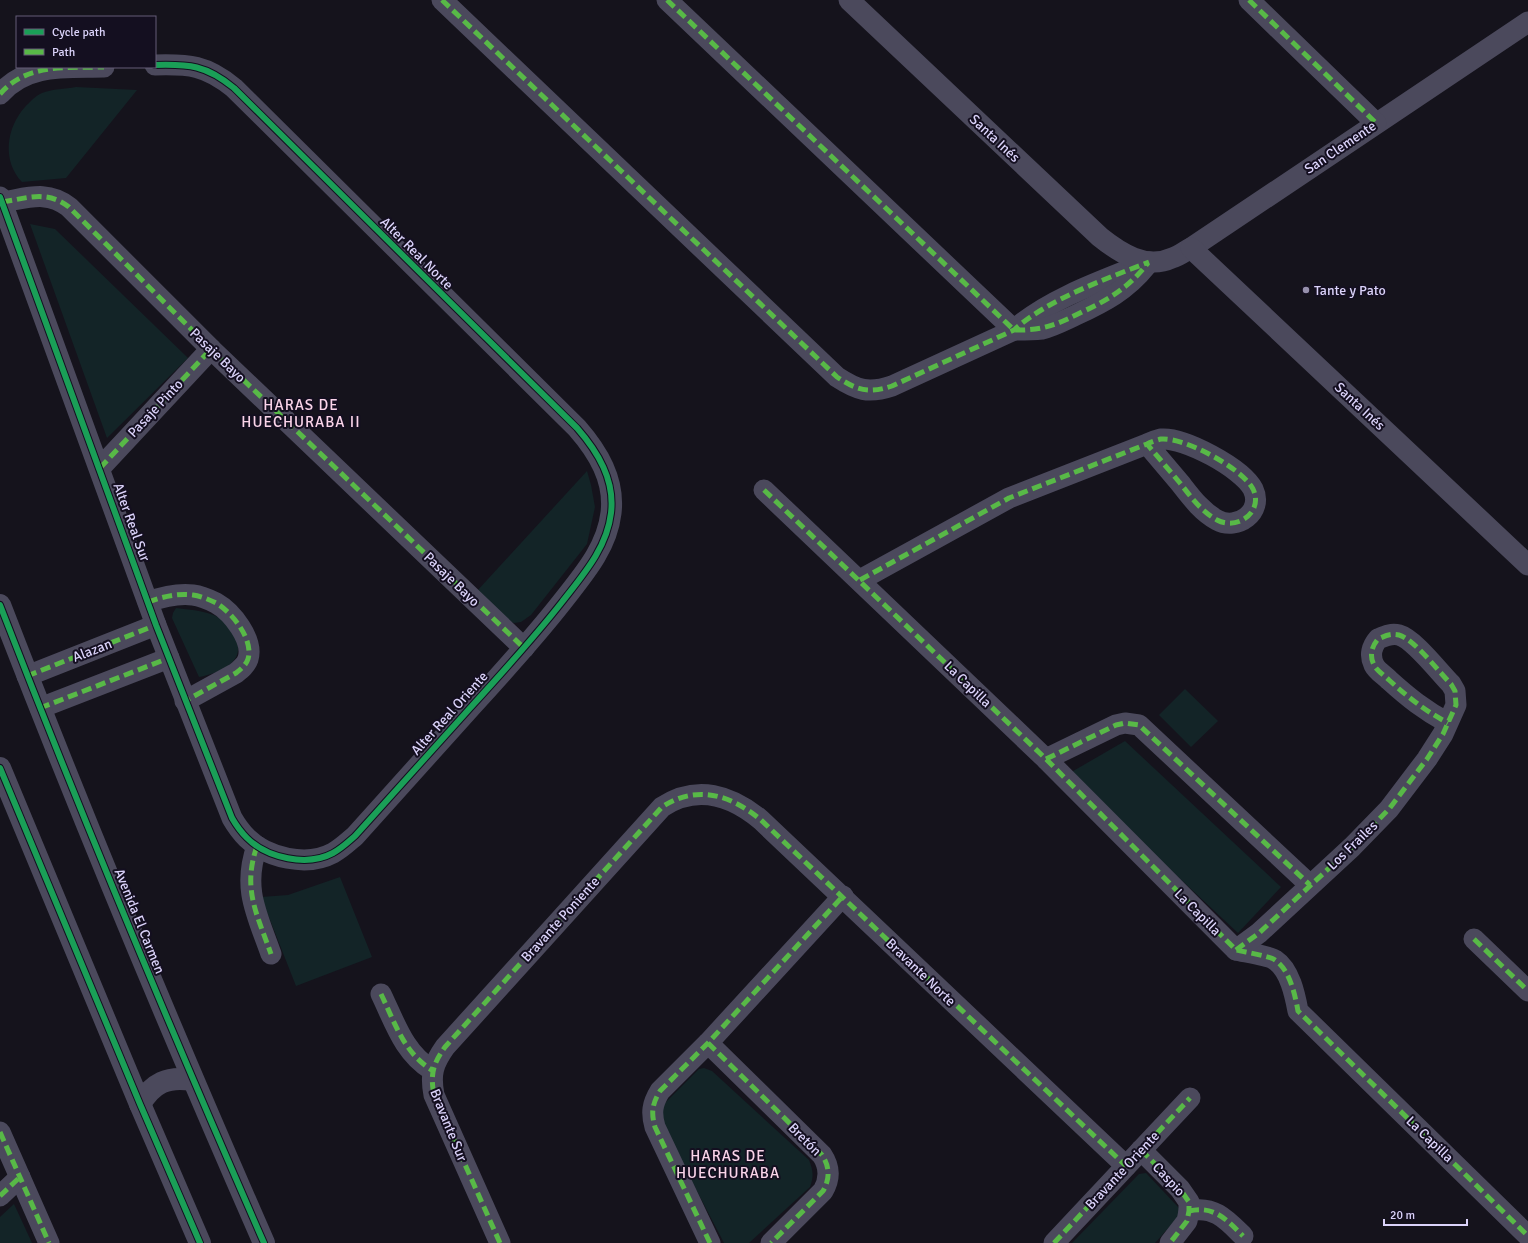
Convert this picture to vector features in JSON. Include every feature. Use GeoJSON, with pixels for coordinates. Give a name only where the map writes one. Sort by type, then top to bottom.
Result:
{"type":"FeatureCollection","features":[{"type":"Feature","properties":{"kind":"street"},"geometry":{"type":"LineString","coordinates":[[442,0],[825,366],[855,388],[865,391],[879,391],[1014,330],[1044,328],[1059,323],[1098,305],[1124,289],[1138,277],[1149,262]]}},
{"type":"Feature","properties":{"kind":"street"},"geometry":{"type":"LineString","coordinates":[[667,0],[1014,330]]}},
{"type":"Feature","properties":{"kind":"street","name":"Santa Inés"},"geometry":{"type":"LineString","coordinates":[[849,0],[1113,248],[1128,256],[1149,262]]}},
{"type":"Feature","properties":{"kind":"street"},"geometry":{"type":"LineString","coordinates":[[1248,0],[1376,123]]}},
{"type":"Feature","properties":{"kind":"street","name":"San Clemente"},"geometry":{"type":"LineString","coordinates":[[1149,262],[1159,262],[1172,259],[1191,248],[1528,22]]}},
{"type":"Feature","properties":{"kind":"street","name":"Alter Real Norte"},"geometry":{"type":"LineString","coordinates":[[156,65],[192,66],[208,71],[222,78],[234,88],[578,428],[599,456],[611,495],[611,512]]}},
{"type":"Feature","properties":{"kind":"street"},"geometry":{"type":"LineString","coordinates":[[0,94],[7,85],[17,78],[40,70],[83,68]]}},
{"type":"Feature","properties":{"kind":"street","name":"Pasaje Bayo"},"geometry":{"type":"LineString","coordinates":[[1,199],[38,196],[54,198],[69,207],[211,349],[524,648]]}},
{"type":"Feature","properties":{"kind":"street","name":"Alter Real Sur"},"geometry":{"type":"LineString","coordinates":[[1,199],[156,625],[185,700],[232,818],[247,838],[257,846]]}},
{"type":"Feature","properties":{"kind":"street","name":"Santa Inés"},"geometry":{"type":"LineString","coordinates":[[1191,248],[1528,565]]}},
{"type":"Feature","properties":{"kind":"street","name":"Pasaje Pinto"},"geometry":{"type":"LineString","coordinates":[[100,468],[211,349]]}},
{"type":"Feature","properties":{"kind":"street"},"geometry":{"type":"LineString","coordinates":[[860,580],[1008,498],[1147,444],[1161,439],[1172,440],[1201,449],[1216,457],[1237,473],[1248,482],[1253,489],[1255,504],[1253,511],[1242,521],[1235,524],[1228,524],[1216,520],[1197,504],[1147,444]]}},
{"type":"Feature","properties":{"kind":"street","name":"La Capilla"},"geometry":{"type":"LineString","coordinates":[[764,490],[1046,759],[1236,950],[1275,960],[1282,968],[1292,985],[1298,1011],[1528,1236]]}},
{"type":"Feature","properties":{"kind":"street","name":"Alter Real Oriente"},"geometry":{"type":"LineString","coordinates":[[257,846],[271,853],[302,860],[332,854],[345,846],[524,648],[595,557],[603,541],[611,512]]}},
{"type":"Feature","properties":{"kind":"street"},"geometry":{"type":"LineString","coordinates":[[148,602],[163,596],[180,595],[194,595],[207,599],[226,610],[248,640],[248,659],[243,667],[236,673],[185,700]]}},
{"type":"Feature","properties":{"kind":"street","name":"Avenida El Carmen"},"geometry":{"type":"LineString","coordinates":[[0,606],[27,676],[192,1080],[264,1243]]}},
{"type":"Feature","properties":{"kind":"street","name":"Alazan"},"geometry":{"type":"LineString","coordinates":[[27,676],[156,625]]}},
{"type":"Feature","properties":{"kind":"street"},"geometry":{"type":"LineString","coordinates":[[40,708],[169,658]]}},
{"type":"Feature","properties":{"kind":"street"},"geometry":{"type":"LineString","coordinates":[[1046,759],[1116,726],[1125,723],[1139,726],[1310,885]]}},
{"type":"Feature","properties":{"kind":"street","name":"Los Frailes"},"geometry":{"type":"LineString","coordinates":[[1236,950],[1259,932],[1368,832],[1427,760],[1448,723]]}},
{"type":"Feature","properties":{"kind":"street"},"geometry":{"type":"LineString","coordinates":[[0,768],[140,1104],[200,1243]]}},
{"type":"Feature","properties":{"kind":"street","name":"Bravante Norte"},"geometry":{"type":"LineString","coordinates":[[706,794],[722,797],[749,810],[843,896],[1126,1166]]}},
{"type":"Feature","properties":{"kind":"street","name":"Bravante Poniente"},"geometry":{"type":"LineString","coordinates":[[432,1070],[437,1058],[445,1047],[662,807],[681,797],[706,794]]}},
{"type":"Feature","properties":{"kind":"street"},"geometry":{"type":"LineString","coordinates":[[257,846],[252,860],[250,885],[254,905],[271,954]]}},
{"type":"Feature","properties":{"kind":"street"},"geometry":{"type":"LineString","coordinates":[[710,1243],[655,1127],[652,1118],[652,1108],[655,1099],[660,1091],[708,1043],[843,896]]}},
{"type":"Feature","properties":{"kind":"street"},"geometry":{"type":"LineString","coordinates":[[1474,939],[1528,991]]}},
{"type":"Feature","properties":{"kind":"street","name":"Bravante Sur"},"geometry":{"type":"LineString","coordinates":[[381,994],[409,1051],[423,1065],[432,1070],[434,1095],[500,1243]]}},
{"type":"Feature","properties":{"kind":"street","name":"Bretón"},"geometry":{"type":"LineString","coordinates":[[708,1043],[822,1155],[826,1162],[829,1177],[823,1191],[771,1243]]}},
{"type":"Feature","properties":{"kind":"street"},"geometry":{"type":"LineString","coordinates":[[140,1104],[152,1088],[162,1082],[182,1078],[192,1080]]}},
{"type":"Feature","properties":{"kind":"street","name":"Bravante Oriente"},"geometry":{"type":"LineString","coordinates":[[1054,1243],[1190,1098]]}},
{"type":"Feature","properties":{"kind":"street"},"geometry":{"type":"LineString","coordinates":[[0,1132],[49,1243]]}},
{"type":"Feature","properties":{"kind":"street","name":"Caspio"},"geometry":{"type":"LineString","coordinates":[[1141,1150],[1180,1189],[1189,1202],[1187,1221],[1170,1243]]}},
{"type":"Feature","properties":{"kind":"street"},"geometry":{"type":"LineString","coordinates":[[0,1196],[20,1177]]}},
{"type":"Feature","properties":{"kind":"street","name":"Caspio"},"geometry":{"type":"LineString","coordinates":[[1189,1211],[1206,1209],[1215,1212],[1223,1217],[1243,1236]]}},
{"type":"Feature","properties":{"kind":"shaded area"},"geometry":{"type":"Polygon","coordinates":[[[76,87],[137,90],[66,178],[22,182],[11,164],[9,155],[10,134],[19,115],[31,101],[42,93],[76,87]]]}},
{"type":"Feature","properties":{"kind":"shaded area"},"geometry":{"type":"Polygon","coordinates":[[[30,224],[55,229],[188,358],[107,438],[30,224]]]}},
{"type":"Feature","properties":{"kind":"shaded area"},"geometry":{"type":"Polygon","coordinates":[[[587,471],[595,507],[587,544],[531,615],[521,622],[514,623],[506,620],[477,591],[587,471]]]}},
{"type":"Feature","properties":{"kind":"shaded area"},"geometry":{"type":"Polygon","coordinates":[[[176,608],[207,613],[224,621],[237,643],[238,651],[236,658],[231,664],[216,672],[199,677],[172,618],[176,608]]]}},
{"type":"Feature","properties":{"kind":"shaded area"},"geometry":{"type":"Polygon","coordinates":[[[1185,689],[1218,721],[1191,747],[1159,715],[1185,689]]]}},
{"type":"Feature","properties":{"kind":"shaded area"},"geometry":{"type":"Polygon","coordinates":[[[1125,741],[1281,887],[1238,933],[1068,774],[1125,741]]]}},
{"type":"Feature","properties":{"kind":"shaded area"},"geometry":{"type":"Polygon","coordinates":[[[340,877],[372,957],[296,986],[261,897],[288,895],[340,877]]]}},
{"type":"Feature","properties":{"kind":"shaded area"},"geometry":{"type":"Polygon","coordinates":[[[704,1068],[712,1071],[809,1160],[811,1167],[812,1180],[810,1187],[749,1243],[724,1243],[663,1126],[661,1109],[665,1103],[699,1069],[704,1068]]]}},
{"type":"Feature","properties":{"kind":"shaded area"},"geometry":{"type":"Polygon","coordinates":[[[1146,1173],[1179,1208],[1179,1216],[1155,1243],[1072,1243],[1139,1174],[1146,1173]]]}},
{"type":"Feature","properties":{"kind":"shaded area"},"geometry":{"type":"Polygon","coordinates":[[[14,1204],[32,1243],[0,1243],[0,1217],[14,1204]]]}},
{"type":"Feature","properties":{"kind":"marked path"},"geometry":{"type":"LineString","coordinates":[[442,0],[837,377],[857,388],[876,390],[892,386],[1014,330],[1028,319],[1060,299],[1149,262]]}},
{"type":"Feature","properties":{"kind":"marked path"},"geometry":{"type":"LineString","coordinates":[[667,0],[1014,330],[1050,326],[1092,307],[1126,286],[1148,263]]}},
{"type":"Feature","properties":{"kind":"marked path"},"geometry":{"type":"LineString","coordinates":[[1249,0],[1376,123]]}},
{"type":"Feature","properties":{"kind":"marked path"},"geometry":{"type":"LineString","coordinates":[[0,94],[22,77],[48,69],[62,68]]}},
{"type":"Feature","properties":{"kind":"marked path"},"geometry":{"type":"LineString","coordinates":[[2,202],[29,197],[45,197],[53,198],[69,207],[211,349],[524,648]]}},
{"type":"Feature","properties":{"kind":"marked path"},"geometry":{"type":"LineString","coordinates":[[100,468],[211,349]]}},
{"type":"Feature","properties":{"kind":"marked path"},"geometry":{"type":"LineString","coordinates":[[860,580],[1009,498],[1152,442],[1161,439],[1184,443],[1197,448],[1212,455],[1237,472],[1253,489],[1255,505],[1252,512],[1247,517],[1233,523],[1225,523],[1217,520],[1197,503],[1147,444]]}},
{"type":"Feature","properties":{"kind":"marked path"},"geometry":{"type":"LineString","coordinates":[[764,490],[1046,759],[1236,950],[1268,957],[1280,964],[1291,983],[1298,1011],[1528,1236]]}},
{"type":"Feature","properties":{"kind":"marked path"},"geometry":{"type":"LineString","coordinates":[[148,602],[175,595],[193,595],[202,597],[216,603],[229,613],[245,635],[249,652],[248,659],[243,667],[236,673],[185,701]]}},
{"type":"Feature","properties":{"kind":"marked path"},"geometry":{"type":"LineString","coordinates":[[27,676],[156,625]]}},
{"type":"Feature","properties":{"kind":"marked path"},"geometry":{"type":"LineString","coordinates":[[1236,950],[1259,933],[1352,847],[1389,809],[1427,759],[1443,734],[1456,705],[1455,691],[1451,684],[1426,656],[1405,638],[1393,634],[1378,639],[1371,654],[1372,661],[1377,669],[1417,703],[1431,713],[1439,718],[1448,723]]}},
{"type":"Feature","properties":{"kind":"marked path"},"geometry":{"type":"LineString","coordinates":[[40,708],[169,658]]}},
{"type":"Feature","properties":{"kind":"marked path"},"geometry":{"type":"LineString","coordinates":[[1046,759],[1116,725],[1125,723],[1139,725],[1310,885]]}},
{"type":"Feature","properties":{"kind":"marked path"},"geometry":{"type":"LineString","coordinates":[[500,1243],[434,1095],[432,1081],[435,1064],[445,1047],[662,807],[675,800],[701,794],[726,799],[738,804],[761,820],[1126,1166]]}},
{"type":"Feature","properties":{"kind":"marked path"},"geometry":{"type":"LineString","coordinates":[[257,846],[251,875],[251,889],[256,914],[271,954]]}},
{"type":"Feature","properties":{"kind":"marked path"},"geometry":{"type":"LineString","coordinates":[[710,1243],[655,1127],[653,1117],[655,1100],[660,1091],[708,1043],[843,896]]}},
{"type":"Feature","properties":{"kind":"marked path"},"geometry":{"type":"LineString","coordinates":[[1474,939],[1528,991]]}},
{"type":"Feature","properties":{"kind":"marked path"},"geometry":{"type":"LineString","coordinates":[[381,994],[407,1046],[422,1063],[432,1070]]}},
{"type":"Feature","properties":{"kind":"marked path"},"geometry":{"type":"LineString","coordinates":[[708,1043],[822,1155],[827,1164],[828,1178],[823,1191],[771,1243]]}},
{"type":"Feature","properties":{"kind":"marked path"},"geometry":{"type":"LineString","coordinates":[[1054,1243],[1190,1098]]}},
{"type":"Feature","properties":{"kind":"marked path"},"geometry":{"type":"LineString","coordinates":[[0,1132],[49,1243]]}},
{"type":"Feature","properties":{"kind":"marked path"},"geometry":{"type":"LineString","coordinates":[[1141,1150],[1180,1189],[1189,1202],[1187,1221],[1170,1243]]}},
{"type":"Feature","properties":{"kind":"marked path"},"geometry":{"type":"LineString","coordinates":[[0,1196],[20,1177]]}},
{"type":"Feature","properties":{"kind":"marked path"},"geometry":{"type":"LineString","coordinates":[[1189,1211],[1206,1210],[1213,1212],[1225,1219],[1243,1236]]}},
{"type":"Feature","properties":{"kind":"cycle path"},"geometry":{"type":"LineString","coordinates":[[0,197],[156,625],[232,818],[247,838],[255,845],[276,855],[300,860],[323,857],[333,853],[355,836],[370,820],[517,656],[578,582],[593,560],[605,538],[609,526],[612,501],[608,478],[592,447],[577,428],[234,88],[224,80],[206,70],[188,66],[156,65]]}},
{"type":"Feature","properties":{"kind":"cycle path"},"geometry":{"type":"LineString","coordinates":[[0,605],[63,766],[129,926],[264,1243]]}},
{"type":"Feature","properties":{"kind":"cycle path"},"geometry":{"type":"LineString","coordinates":[[0,768],[140,1104],[200,1243]]}},
{"type":"Feature","properties":{"kind":"place","name":"Tante y Pato"},"geometry":{"type":"Point","coordinates":[1306,290]}},
{"type":"Feature","properties":{"kind":"district","name":"HARAS DE HUECHURABA II"},"geometry":{"type":"Point","coordinates":[301,414]}},
{"type":"Feature","properties":{"kind":"district","name":"HARAS DE HUECHURABA"},"geometry":{"type":"Point","coordinates":[728,1164]}}]}
